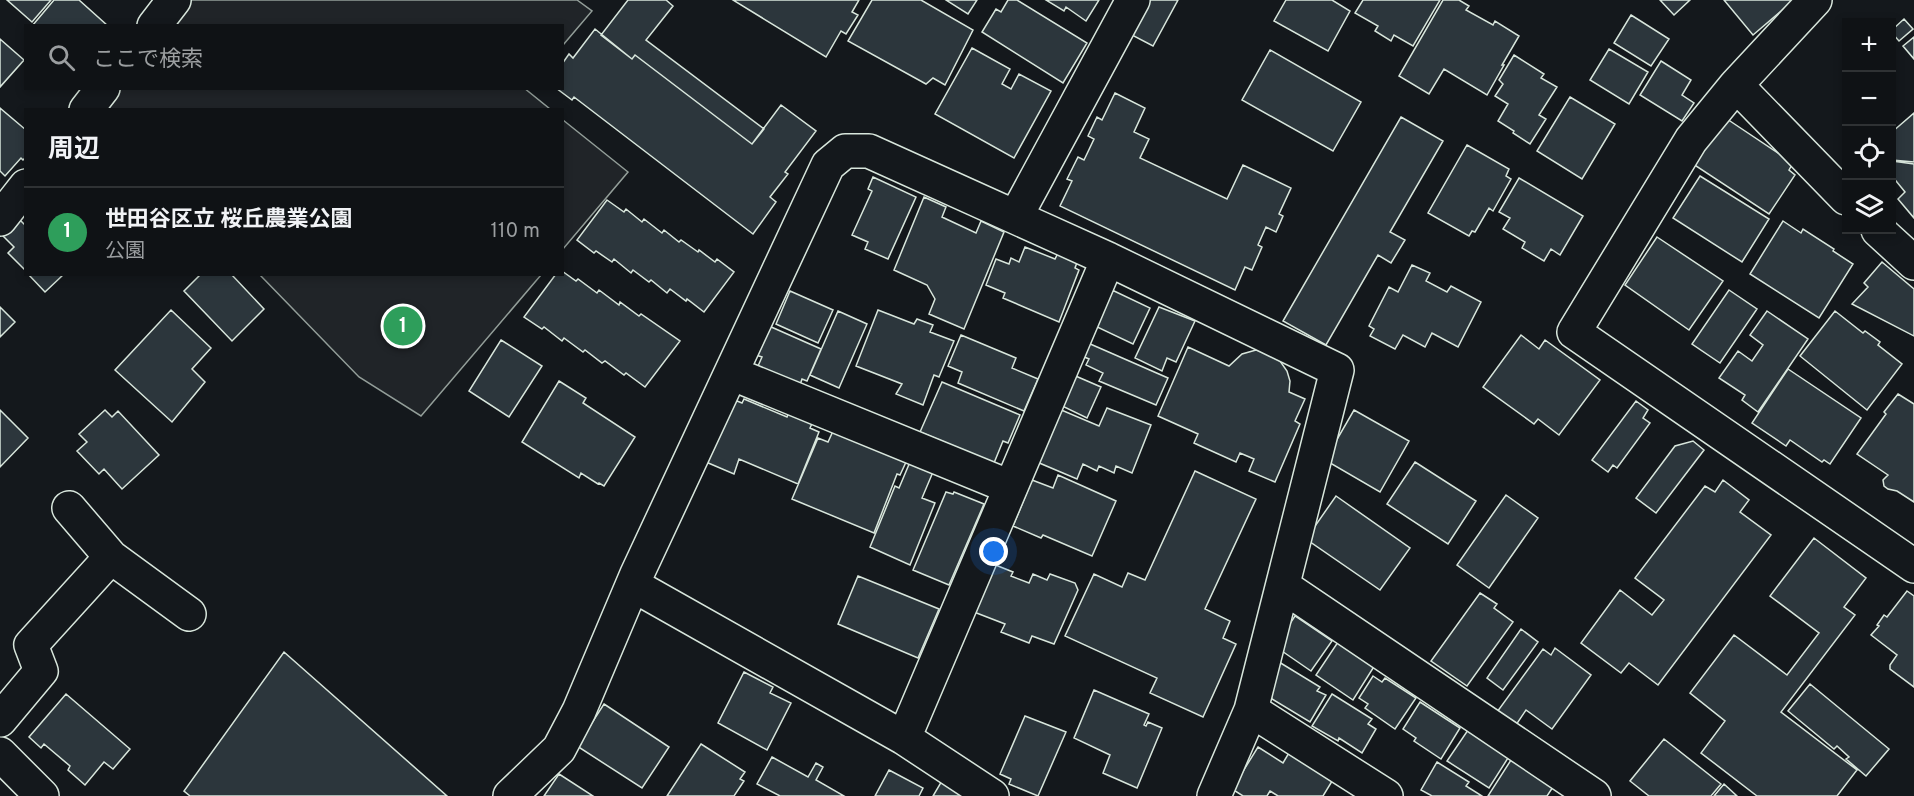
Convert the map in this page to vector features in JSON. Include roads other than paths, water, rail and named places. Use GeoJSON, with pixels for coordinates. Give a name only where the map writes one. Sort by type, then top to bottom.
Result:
{"type":"FeatureCollection","features":[{"type":"Feature","properties":{"kind":"street"},"geometry":{"type":"LineString","coordinates":[[156,24],[174,0]]}},
{"type":"Feature","properties":{"kind":"street"},"geometry":{"type":"LineString","coordinates":[[1016,216],[1133,0]]}},
{"type":"Feature","properties":{"kind":"street"},"geometry":{"type":"LineString","coordinates":[[1815,0],[1736,85],[1691,140],[1574,332],[1914,566]]}},
{"type":"Feature","properties":{"kind":"street"},"geometry":{"type":"LineString","coordinates":[[1736,85],[1842,194]]}},
{"type":"Feature","properties":{"kind":"street"},"geometry":{"type":"LineString","coordinates":[[88,108],[101,90]]}},
{"type":"Feature","properties":{"kind":"street"},"geometry":{"type":"LineString","coordinates":[[510,796],[560,748],[579,711],[633,585],[828,165],[845,151],[869,151],[1016,216],[1337,370],[1251,710],[1214,796]]}},
{"type":"Feature","properties":{"kind":"street"},"geometry":{"type":"LineString","coordinates":[[0,219],[24,189]]}},
{"type":"Feature","properties":{"kind":"street"},"geometry":{"type":"LineString","coordinates":[[1882,234],[1914,263]]}},
{"type":"Feature","properties":{"kind":"street"},"geometry":{"type":"LineString","coordinates":[[904,738],[1108,259]]}},
{"type":"Feature","properties":{"kind":"street"},"geometry":{"type":"LineString","coordinates":[[731,373],[1011,488]]}},
{"type":"Feature","properties":{"kind":"street"},"geometry":{"type":"LineString","coordinates":[[69,508],[111,556],[189,614]]}},
{"type":"Feature","properties":{"kind":"street"},"geometry":{"type":"LineString","coordinates":[[0,720],[41,671],[31,645],[111,556]]}},
{"type":"Feature","properties":{"kind":"street"},"geometry":{"type":"LineString","coordinates":[[633,585],[904,738],[992,796]]}},
{"type":"Feature","properties":{"kind":"street"},"geometry":{"type":"LineString","coordinates":[[1283,586],[1594,796]]}},
{"type":"Feature","properties":{"kind":"street"},"geometry":{"type":"LineString","coordinates":[[1251,710],[1386,796]]}},
{"type":"Feature","properties":{"kind":"street"},"geometry":{"type":"LineString","coordinates":[[0,754],[42,796]]}},
{"type":"Feature","properties":{"kind":"place","name":"世田谷区立 桜丘農業公園"},"geometry":{"type":"Point","coordinates":[403,326]}}]}
